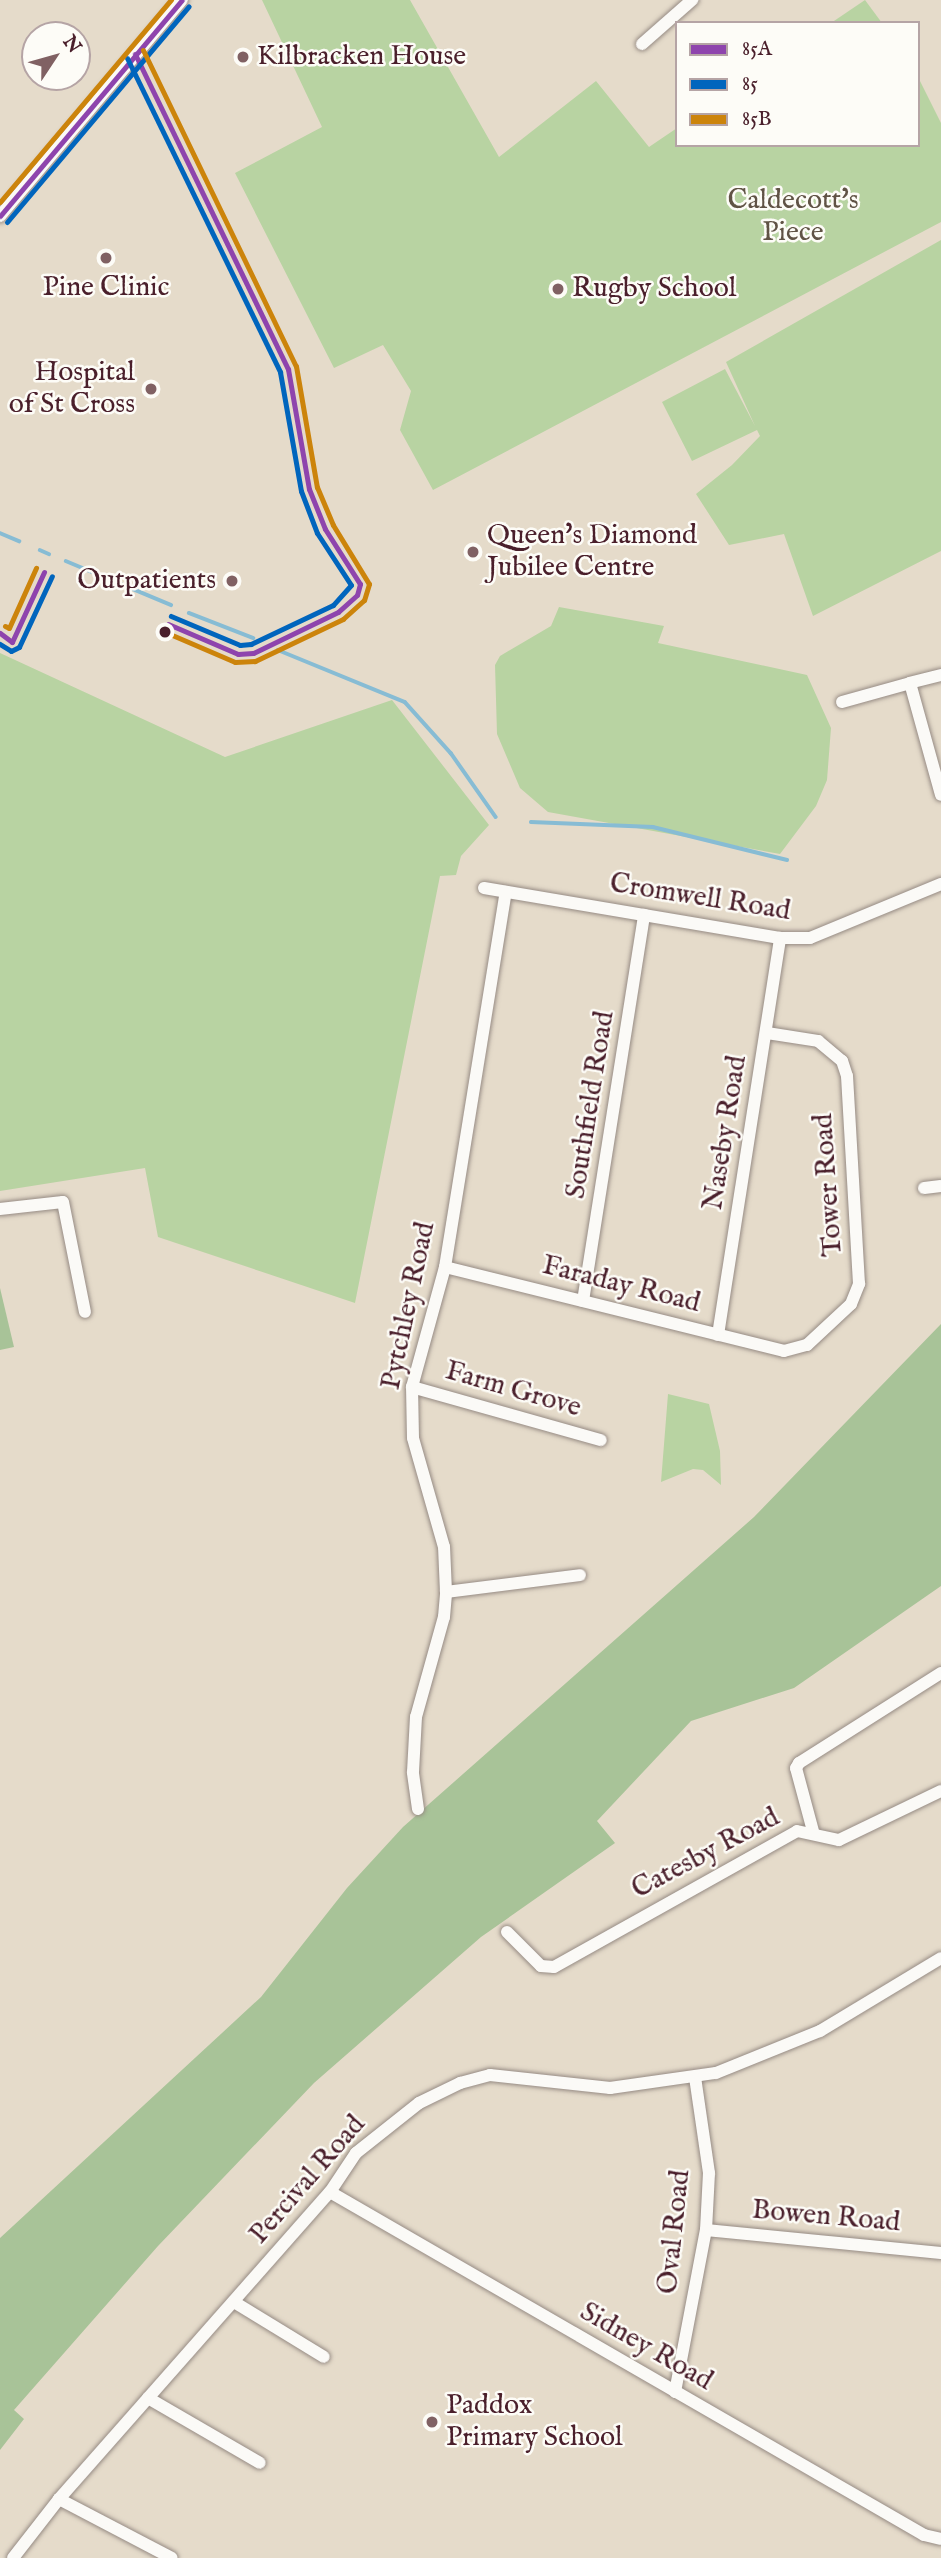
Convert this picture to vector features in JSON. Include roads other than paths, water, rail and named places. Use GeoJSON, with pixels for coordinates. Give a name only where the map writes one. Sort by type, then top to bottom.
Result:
{"type":"FeatureCollection","features":[{"type":"Feature","properties":{"kind":"street"},"geometry":{"type":"LineString","coordinates":[[0,216],[182,0]]}},
{"type":"Feature","properties":{"kind":"street"},"geometry":{"type":"LineString","coordinates":[[642,44],[692,0]]}},
{"type":"Feature","properties":{"kind":"street"},"geometry":{"type":"LineString","coordinates":[[842,702],[941,675]]}},
{"type":"Feature","properties":{"kind":"street"},"geometry":{"type":"LineString","coordinates":[[910,683],[941,795]]}},
{"type":"Feature","properties":{"kind":"street","name":"Cromwell Road"},"geometry":{"type":"LineString","coordinates":[[484,888],[780,938],[822,936],[941,884]]}},
{"type":"Feature","properties":{"kind":"street","name":"Pytchley Road"},"geometry":{"type":"LineString","coordinates":[[418,1809],[413,1772],[416,1717],[444,1617],[446,1592],[444,1547],[413,1438],[412,1387],[445,1267],[506,892]]}},
{"type":"Feature","properties":{"kind":"street","name":"Southfield Road"},"geometry":{"type":"LineString","coordinates":[[583,1301],[645,915]]}},
{"type":"Feature","properties":{"kind":"street","name":"Naseby Road"},"geometry":{"type":"LineString","coordinates":[[718,1335],[780,938]]}},
{"type":"Feature","properties":{"kind":"street","name":"Tower Road"},"geometry":{"type":"LineString","coordinates":[[767,1033],[818,1041],[842,1061],[847,1076],[859,1271],[851,1304],[807,1345],[784,1351]]}},
{"type":"Feature","properties":{"kind":"street"},"geometry":{"type":"LineString","coordinates":[[924,1188],[941,1186]]}},
{"type":"Feature","properties":{"kind":"street"},"geometry":{"type":"LineString","coordinates":[[0,1209],[63,1202],[85,1312]]}},
{"type":"Feature","properties":{"kind":"street","name":"Faraday Road"},"geometry":{"type":"LineString","coordinates":[[445,1267],[784,1351]]}},
{"type":"Feature","properties":{"kind":"street","name":"Farm Grove"},"geometry":{"type":"LineString","coordinates":[[412,1387],[601,1440]]}},
{"type":"Feature","properties":{"kind":"street"},"geometry":{"type":"LineString","coordinates":[[446,1592],[580,1575]]}},
{"type":"Feature","properties":{"kind":"street"},"geometry":{"type":"LineString","coordinates":[[813,1831],[796,1768],[799,1763],[941,1673]]}},
{"type":"Feature","properties":{"kind":"street","name":"Catesby Road"},"geometry":{"type":"LineString","coordinates":[[507,1932],[541,1966],[554,1967],[790,1835],[813,1831],[830,1840],[839,1840],[941,1791]]}},
{"type":"Feature","properties":{"kind":"street","name":"Percival Road"},"geometry":{"type":"LineString","coordinates":[[13,2558],[59,2499],[330,2192],[372,2137],[419,2104],[460,2083],[503,2076],[610,2088],[695,2077],[746,2063],[820,2031],[941,1958]]}},
{"type":"Feature","properties":{"kind":"street","name":"Oval Road"},"geometry":{"type":"LineString","coordinates":[[675,2392],[706,2230],[709,2173],[695,2077]]}},
{"type":"Feature","properties":{"kind":"street","name":"Sidney Road"},"geometry":{"type":"LineString","coordinates":[[330,2192],[924,2535],[941,2539]]}},
{"type":"Feature","properties":{"kind":"street","name":"Bowen Road"},"geometry":{"type":"LineString","coordinates":[[706,2230],[941,2252]]}},
{"type":"Feature","properties":{"kind":"street"},"geometry":{"type":"LineString","coordinates":[[234,2302],[324,2357]]}},
{"type":"Feature","properties":{"kind":"street"},"geometry":{"type":"LineString","coordinates":[[148,2398],[260,2463]]}},
{"type":"Feature","properties":{"kind":"street"},"geometry":{"type":"LineString","coordinates":[[59,2499],[172,2558]]}},
{"type":"Feature","properties":{"kind":"waterway"},"geometry":{"type":"LineString","coordinates":[[0,533],[19,541]]}},
{"type":"Feature","properties":{"kind":"waterway"},"geometry":{"type":"LineString","coordinates":[[40,550],[49,554]]}},
{"type":"Feature","properties":{"kind":"waterway"},"geometry":{"type":"LineString","coordinates":[[66,561],[171,605]]}},
{"type":"Feature","properties":{"kind":"waterway"},"geometry":{"type":"LineString","coordinates":[[189,613],[253,638]]}},
{"type":"Feature","properties":{"kind":"waterway"},"geometry":{"type":"LineString","coordinates":[[278,650],[405,702],[451,753],[496,817]]}},
{"type":"Feature","properties":{"kind":"waterway"},"geometry":{"type":"LineString","coordinates":[[531,822],[653,827],[787,860]]}},
{"type":"Feature","properties":{"kind":"place","name":"Kilbracken House"},"geometry":{"type":"Point","coordinates":[243,57]}},
{"type":"Feature","properties":{"kind":"place","name":"Pine Clinic"},"geometry":{"type":"Point","coordinates":[106,258]}},
{"type":"Feature","properties":{"kind":"place","name":"Rugby School"},"geometry":{"type":"Point","coordinates":[558,289]}},
{"type":"Feature","properties":{"kind":"place","name":"Hospital of St Cross"},"geometry":{"type":"Point","coordinates":[151,389]}},
{"type":"Feature","properties":{"kind":"place","name":"Queen's Diamond Jubilee Centre"},"geometry":{"type":"Point","coordinates":[473,552]}},
{"type":"Feature","properties":{"kind":"place","name":"Outpatients"},"geometry":{"type":"Point","coordinates":[232,581]}},
{"type":"Feature","properties":{"kind":"place","name":"Paddox Primary School"},"geometry":{"type":"Point","coordinates":[432,2422]}},
{"type":"Feature","properties":{"kind":"park label","name":"Caldecott's Piece"},"geometry":{"type":"Point","coordinates":[793,217]}}]}
